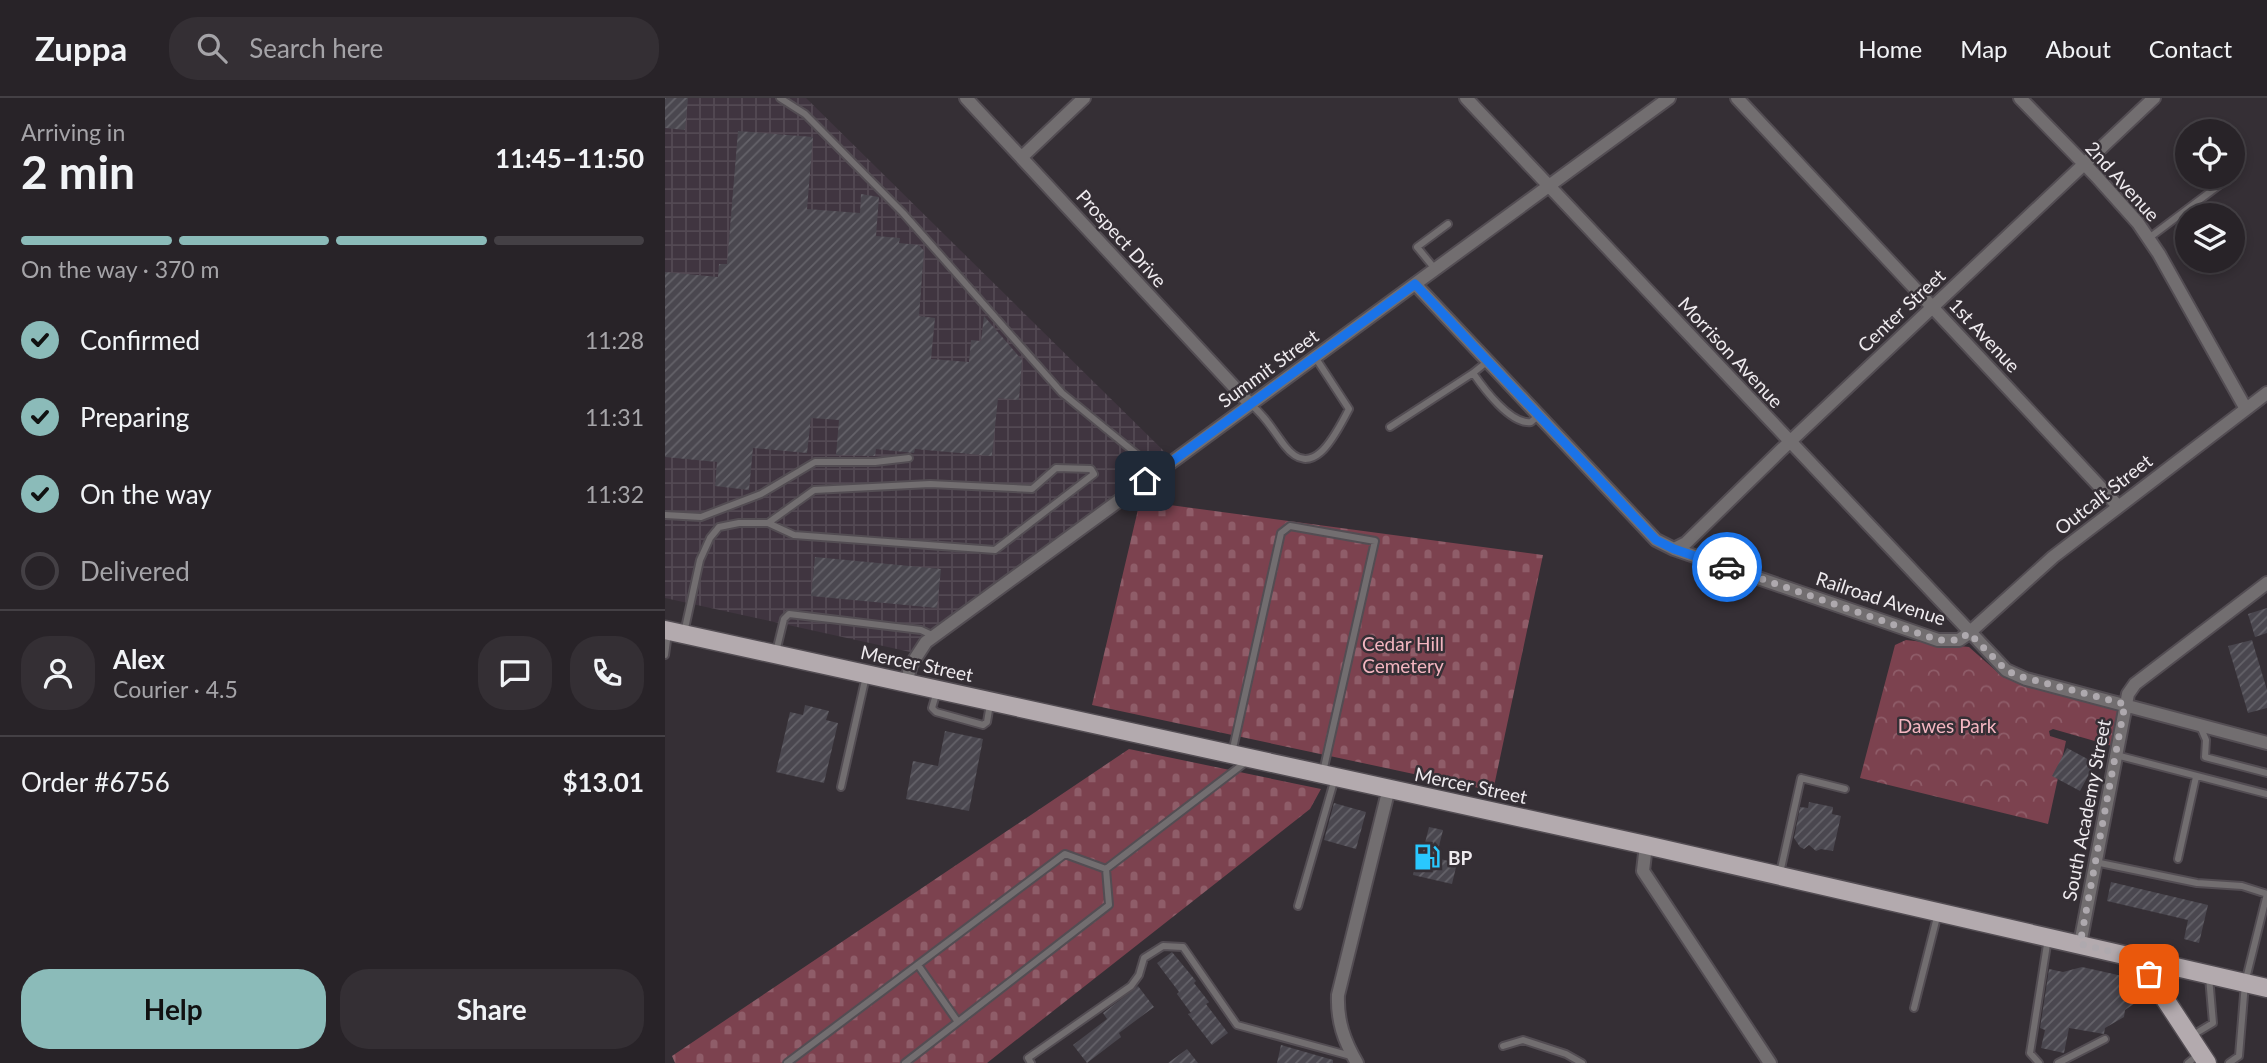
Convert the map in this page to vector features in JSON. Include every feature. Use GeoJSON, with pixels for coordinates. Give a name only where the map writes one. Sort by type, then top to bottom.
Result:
{"type":"FeatureCollection","features":[{"type":"Feature","properties":{"kind":"main road","name":"Mercer Street"},"geometry":{"type":"LineString","coordinates":[[673,632],[1646,845],[2267,988]]}},
{"type":"Feature","properties":{"kind":"main road"},"geometry":{"type":"LineString","coordinates":[[2138,958],[2190,1037],[2199,1060]]}},
{"type":"Feature","properties":{"kind":"street","name":"Prospect Drive"},"geometry":{"type":"LineString","coordinates":[[965,98],[1250,404]]}},
{"type":"Feature","properties":{"kind":"street"},"geometry":{"type":"LineString","coordinates":[[1022,157],[1084,98]]}},
{"type":"Feature","properties":{"kind":"street","name":"Morrison Avenue"},"geometry":{"type":"LineString","coordinates":[[1466,98],[1969,633]]}},
{"type":"Feature","properties":{"kind":"street","name":"Summit Street"},"geometry":{"type":"LineString","coordinates":[[906,682],[917,653],[934,636],[1669,98]]}},
{"type":"Feature","properties":{"kind":"street","name":"1st Avenue"},"geometry":{"type":"LineString","coordinates":[[1737,98],[2119,506]]}},
{"type":"Feature","properties":{"kind":"street","name":"2nd Avenue"},"geometry":{"type":"LineString","coordinates":[[2020,98],[2126,209],[2149,238],[2246,409]]}},
{"type":"Feature","properties":{"kind":"street","name":"Center Street"},"geometry":{"type":"LineString","coordinates":[[1674,549],[1686,543],[1789,442],[2154,98]]}},
{"type":"Feature","properties":{"kind":"street","name":"Railroad Avenue"},"geometry":{"type":"LineString","coordinates":[[1415,284],[1656,540],[1674,549],[1938,640],[1959,640],[1969,633],[2006,670],[2018,676],[2267,743]]}},
{"type":"Feature","properties":{"kind":"street","name":"Outcalt Street"},"geometry":{"type":"LineString","coordinates":[[1969,633],[2053,557],[2267,393]]}},
{"type":"Feature","properties":{"kind":"street","name":"South Academy Street"},"geometry":{"type":"LineString","coordinates":[[2080,944],[2128,694],[2135,684],[2267,583]]}},
{"type":"Feature","properties":{"kind":"street"},"geometry":{"type":"LineString","coordinates":[[1355,1060],[1340,1029],[1338,995],[1389,789]]}},
{"type":"Feature","properties":{"kind":"street"},"geometry":{"type":"LineString","coordinates":[[1646,845],[1643,870],[1770,1063]]}},
{"type":"Feature","properties":{"kind":"lane"},"geometry":{"type":"LineString","coordinates":[[780,98],[805,114],[903,213],[1062,393],[1144,460],[1155,474]]}},
{"type":"Feature","properties":{"kind":"lane"},"geometry":{"type":"LineString","coordinates":[[2149,238],[2214,189]]}},
{"type":"Feature","properties":{"kind":"lane"},"geometry":{"type":"LineString","coordinates":[[1435,269],[1417,247],[1448,224]]}},
{"type":"Feature","properties":{"kind":"lane"},"geometry":{"type":"LineString","coordinates":[[1250,404],[1258,410],[1288,450],[1301,458],[1309,459],[1321,453],[1349,409],[1315,357]]}},
{"type":"Feature","properties":{"kind":"lane"},"geometry":{"type":"LineString","coordinates":[[1390,427],[1487,361]]}},
{"type":"Feature","properties":{"kind":"lane"},"geometry":{"type":"LineString","coordinates":[[1473,373],[1518,421],[1531,422],[1539,415]]}},
{"type":"Feature","properties":{"kind":"lane"},"geometry":{"type":"LineString","coordinates":[[665,515],[701,517],[761,494],[815,462],[874,462],[909,458]]}},
{"type":"Feature","properties":{"kind":"lane"},"geometry":{"type":"LineString","coordinates":[[665,655],[700,560],[710,538],[719,527],[739,523],[768,523],[794,535],[995,550],[1094,474],[1091,469],[1056,468],[1032,489],[930,484],[814,490],[768,523]]}},
{"type":"Feature","properties":{"kind":"lane"},"geometry":{"type":"LineString","coordinates":[[1232,753],[1281,533],[1290,526],[1375,541],[1329,775],[1298,906]]}},
{"type":"Feature","properties":{"kind":"lane"},"geometry":{"type":"LineString","coordinates":[[775,654],[783,620],[789,614],[921,630],[934,636]]}},
{"type":"Feature","properties":{"kind":"lane"},"geometry":{"type":"LineString","coordinates":[[841,787],[866,674]]}},
{"type":"Feature","properties":{"kind":"lane"},"geometry":{"type":"LineString","coordinates":[[937,689],[932,708],[936,712],[983,725],[987,722],[990,701]]}},
{"type":"Feature","properties":{"kind":"lane"},"geometry":{"type":"LineString","coordinates":[[2200,725],[2206,740],[2205,757],[2267,773]]}},
{"type":"Feature","properties":{"kind":"lane"},"geometry":{"type":"LineString","coordinates":[[2116,755],[2267,794]]}},
{"type":"Feature","properties":{"kind":"lane"},"geometry":{"type":"LineString","coordinates":[[1106,869],[1251,758]]}},
{"type":"Feature","properties":{"kind":"lane"},"geometry":{"type":"LineString","coordinates":[[2178,859],[2196,777]]}},
{"type":"Feature","properties":{"kind":"lane"},"geometry":{"type":"LineString","coordinates":[[1780,875],[1801,778],[1845,789]]}},
{"type":"Feature","properties":{"kind":"lane"},"geometry":{"type":"LineString","coordinates":[[787,1063],[1065,854],[1106,869]]}},
{"type":"Feature","properties":{"kind":"lane"},"geometry":{"type":"LineString","coordinates":[[2095,862],[2197,883],[2242,886],[2267,894],[2245,984],[2239,1056],[2229,1063]]}},
{"type":"Feature","properties":{"kind":"lane"},"geometry":{"type":"LineString","coordinates":[[905,1063],[1109,905],[1106,869]]}},
{"type":"Feature","properties":{"kind":"lane"},"geometry":{"type":"LineString","coordinates":[[1914,1008],[1938,911]]}},
{"type":"Feature","properties":{"kind":"lane"},"geometry":{"type":"LineString","coordinates":[[2039,1063],[2030,1053],[2048,936]]}},
{"type":"Feature","properties":{"kind":"lane"},"geometry":{"type":"LineString","coordinates":[[1031,1063],[1028,1058],[1131,986],[1139,975],[1144,958],[1163,946],[1183,947],[1237,1025],[1355,1060]]}},
{"type":"Feature","properties":{"kind":"lane"},"geometry":{"type":"LineString","coordinates":[[918,965],[958,1022]]}},
{"type":"Feature","properties":{"kind":"lane"},"geometry":{"type":"LineString","coordinates":[[2190,1037],[2213,1023],[2209,975]]}},
{"type":"Feature","properties":{"kind":"lane"},"geometry":{"type":"LineString","coordinates":[[2058,1063],[2105,1039]]}},
{"type":"Feature","properties":{"kind":"lane"},"geometry":{"type":"LineString","coordinates":[[1503,1046],[1523,1040],[1566,1054],[1582,1063]]}},
{"type":"Feature","properties":{"kind":"shaded area"},"geometry":{"type":"Polygon","coordinates":[[[665,98],[806,98],[1174,461],[915,653],[665,598],[665,98]]]}},
{"type":"Feature","properties":{"kind":"green space","name":"Cedar Hill Cemetery"},"geometry":{"type":"Polygon","coordinates":[[[1140,501],[1543,555],[1493,791],[1092,705],[1140,501]]]}},
{"type":"Feature","properties":{"kind":"green space","name":"Dawes Park"},"geometry":{"type":"Polygon","coordinates":[[[1906,640],[1969,647],[2003,677],[2118,710],[2112,746],[2053,729],[2049,731],[2050,736],[2066,741],[2048,824],[1860,778],[1895,645],[1906,640]]]}},
{"type":"Feature","properties":{"kind":"green space"},"geometry":{"type":"Polygon","coordinates":[[[1129,749],[1321,789],[1310,809],[987,1063],[675,1063],[672,1056],[1129,749]]]}},
{"type":"Feature","properties":{"kind":"building"},"geometry":{"type":"Polygon","coordinates":[[[665,98],[688,98],[685,130],[665,128],[665,98]]]}},
{"type":"Feature","properties":{"kind":"building"},"geometry":{"type":"Polygon","coordinates":[[[738,131],[813,137],[807,209],[860,213],[861,194],[879,197],[876,236],[900,238],[899,243],[919,245],[924,251],[919,316],[935,318],[931,359],[969,362],[971,340],[981,341],[984,316],[1022,360],[1019,400],[998,398],[992,456],[915,449],[914,453],[876,449],[875,456],[836,455],[839,420],[811,418],[807,453],[753,448],[749,490],[715,486],[717,462],[665,457],[665,272],[718,277],[719,264],[727,264],[738,131]]]}},
{"type":"Feature","properties":{"kind":"building"},"geometry":{"type":"Polygon","coordinates":[[[815,557],[941,569],[937,608],[811,596],[815,557]]]}},
{"type":"Feature","properties":{"kind":"building"},"geometry":{"type":"Polygon","coordinates":[[[2267,608],[2267,633],[2255,637],[2248,614],[2267,608]]]}},
{"type":"Feature","properties":{"kind":"building"},"geometry":{"type":"Polygon","coordinates":[[[2252,640],[2267,690],[2267,708],[2248,713],[2228,646],[2252,640]]]}},
{"type":"Feature","properties":{"kind":"building"},"geometry":{"type":"Polygon","coordinates":[[[805,705],[829,711],[826,720],[838,723],[824,783],[776,772],[790,712],[803,715],[805,705]]]}},
{"type":"Feature","properties":{"kind":"building"},"geometry":{"type":"Polygon","coordinates":[[[945,731],[983,739],[969,811],[906,799],[913,761],[938,766],[945,731]]]}},
{"type":"Feature","properties":{"kind":"building"},"geometry":{"type":"Polygon","coordinates":[[[2067,748],[2095,763],[2080,791],[2052,776],[2067,748]]]}},
{"type":"Feature","properties":{"kind":"building"},"geometry":{"type":"Polygon","coordinates":[[[1809,802],[1833,807],[1832,814],[1841,816],[1833,851],[1816,851],[1809,845],[1804,849],[1794,838],[1800,807],[1808,808],[1809,802]]]}},
{"type":"Feature","properties":{"kind":"building"},"geometry":{"type":"Polygon","coordinates":[[[1334,803],[1366,812],[1356,849],[1324,840],[1334,803]]]}},
{"type":"Feature","properties":{"kind":"building","name":"BP"},"geometry":{"type":"Polygon","coordinates":[[[1429,827],[1443,830],[1436,858],[1457,863],[1452,884],[1413,875],[1418,854],[1422,855],[1429,827]]]}},
{"type":"Feature","properties":{"kind":"building"},"geometry":{"type":"Polygon","coordinates":[[[2111,882],[2208,905],[2199,943],[2184,939],[2188,920],[2107,901],[2111,882]]]}},
{"type":"Feature","properties":{"kind":"building"},"geometry":{"type":"Polygon","coordinates":[[[1172,952],[1196,981],[1194,983],[1209,1002],[1206,1004],[1228,1033],[1212,1045],[1188,1014],[1191,1013],[1177,994],[1179,992],[1157,963],[1172,952]]]}},
{"type":"Feature","properties":{"kind":"building"},"geometry":{"type":"Polygon","coordinates":[[[2082,967],[2136,979],[2147,995],[2125,1010],[2124,1017],[2105,1028],[2104,1034],[2069,1028],[2064,1053],[2041,1048],[2045,1030],[2040,1028],[2049,969],[2063,972],[2082,967]]]}},
{"type":"Feature","properties":{"kind":"building"},"geometry":{"type":"Polygon","coordinates":[[[1138,986],[1154,1007],[1119,1033],[1121,1037],[1087,1063],[1073,1045],[1107,1019],[1103,1013],[1138,986]]]}},
{"type":"Feature","properties":{"kind":"building"},"geometry":{"type":"Polygon","coordinates":[[[1281,1045],[1333,1060],[1333,1063],[1277,1063],[1281,1045]]]}},
{"type":"Feature","properties":{"kind":"building"},"geometry":{"type":"Polygon","coordinates":[[[1187,1049],[1198,1063],[1168,1063],[1187,1049]]]}},
{"type":"Feature","properties":{"kind":"way so far"},"geometry":{"type":"LineString","coordinates":[[1727,567],[1938,640],[1959,640],[1969,633],[1995,661],[2018,676],[2125,704],[2080,944],[2138,958],[2149,974]]}},
{"type":"Feature","properties":{"kind":"place","name":"BP"},"geometry":{"type":"Point","coordinates":[1427,857]}},
{"type":"Feature","properties":{"kind":"route"},"geometry":{"type":"LineString","coordinates":[[1145,481],[1415,284],[1656,540],[1727,567]]}}]}
